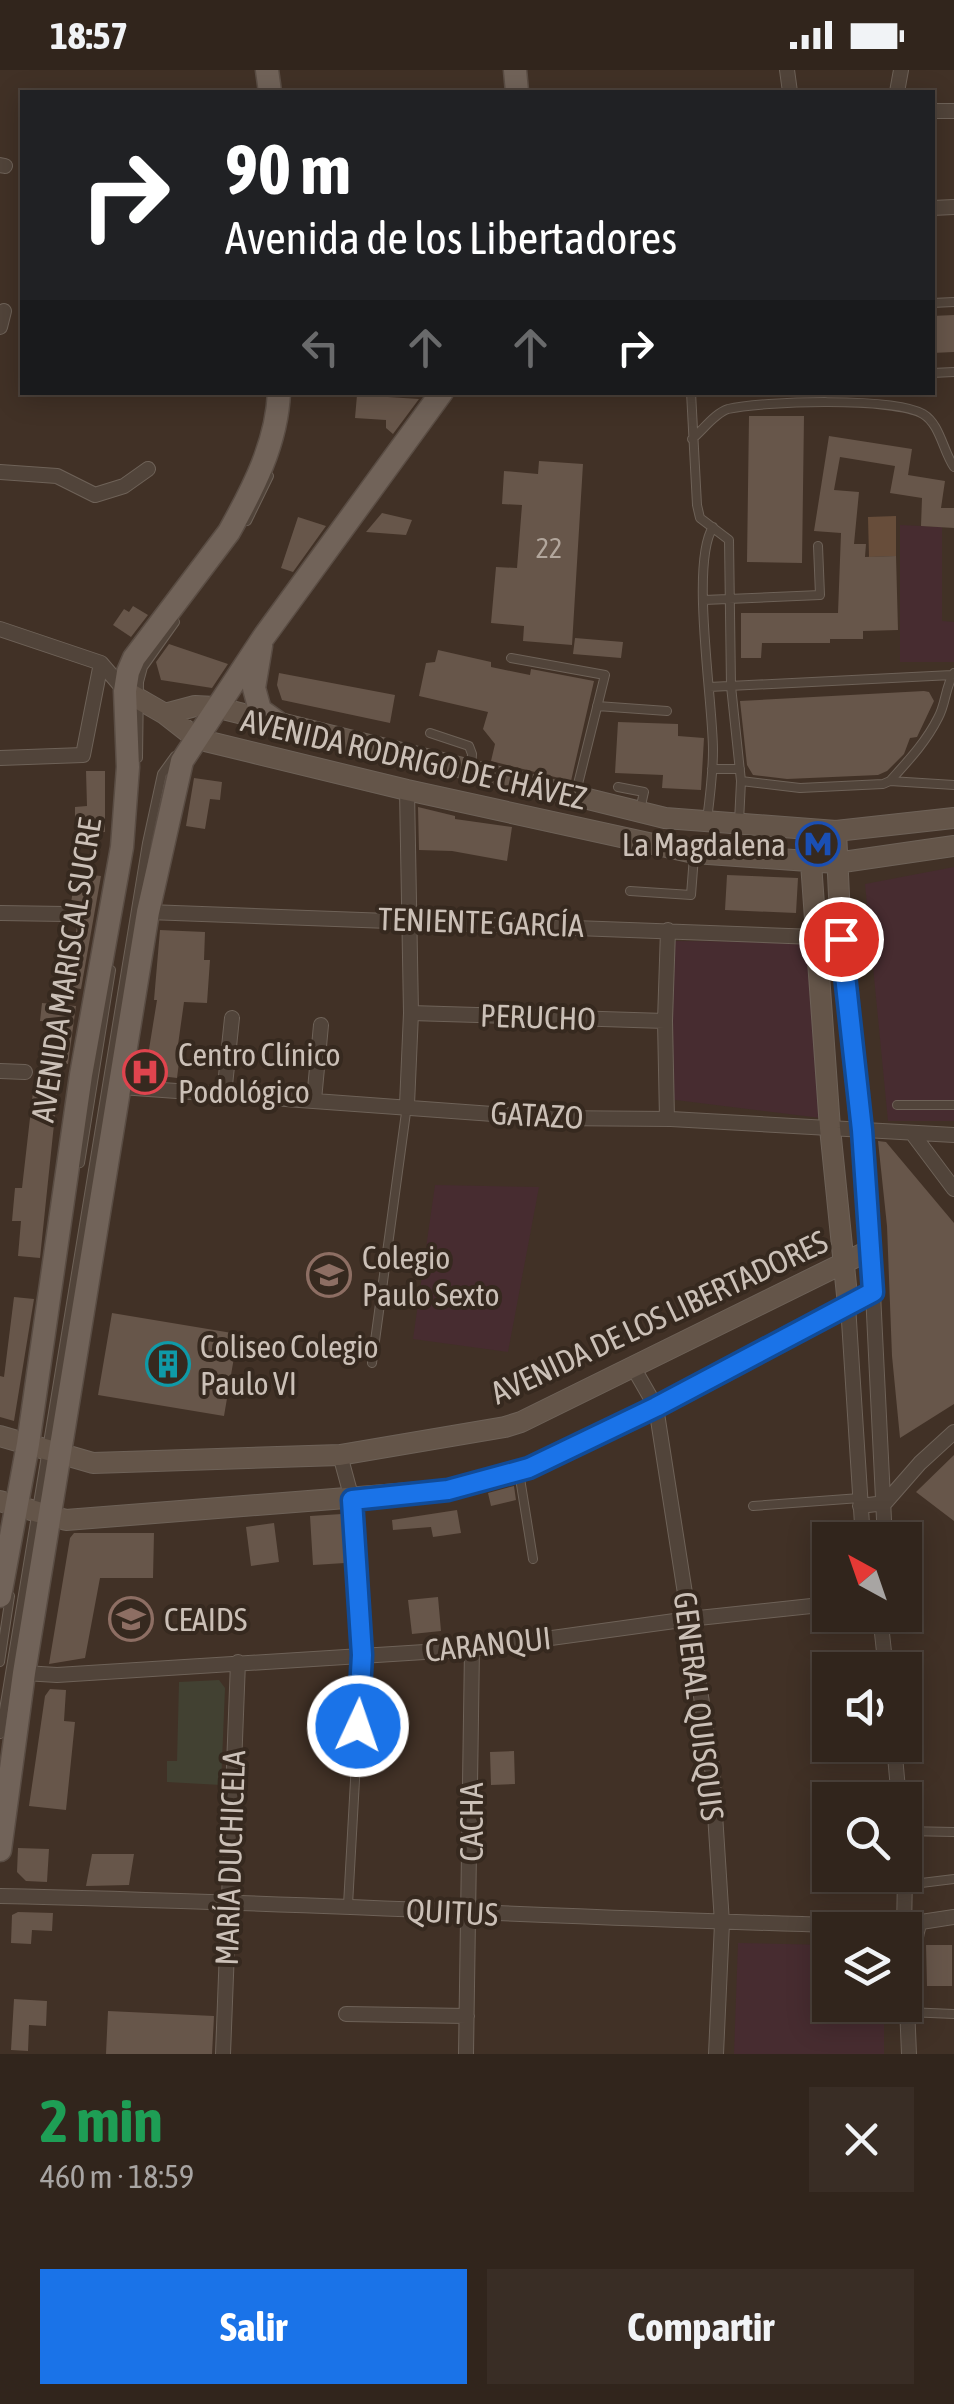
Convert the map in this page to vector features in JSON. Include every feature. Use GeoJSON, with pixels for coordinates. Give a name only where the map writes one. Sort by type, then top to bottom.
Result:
{"type":"FeatureCollection","features":[{"type":"Feature","properties":{"kind":"main road","name":"AVENIDA MARISCAL SUCRE"},"geometry":{"type":"LineString","coordinates":[[0,1850],[24,1672],[25,1509],[42,1449],[82,1075],[122,847],[133,697],[128,672],[134,658],[229,532],[268,453],[281,395]]}},
{"type":"Feature","properties":{"kind":"main road","name":"AVENIDA MARISCAL SUCRE"},"geometry":{"type":"LineString","coordinates":[[0,1596],[42,1449],[121,1087],[148,912],[182,761],[263,638],[440,395]]}},
{"type":"Feature","properties":{"kind":"main road"},"geometry":{"type":"LineString","coordinates":[[263,638],[254,688],[260,710],[280,725]]}},
{"type":"Feature","properties":{"kind":"street"},"geometry":{"type":"LineString","coordinates":[[0,327],[4,310]]}},
{"type":"Feature","properties":{"kind":"street"},"geometry":{"type":"LineString","coordinates":[[0,472],[58,476],[95,495],[124,486],[148,469]]}},
{"type":"Feature","properties":{"kind":"street"},"geometry":{"type":"LineString","coordinates":[[0,629],[101,662],[133,697]]}},
{"type":"Feature","properties":{"kind":"street"},"geometry":{"type":"LineString","coordinates":[[0,758],[83,755],[101,662]]}},
{"type":"Feature","properties":{"kind":"street","name":"AVENIDA RODRIGO DE CHÁVEZ"},"geometry":{"type":"LineString","coordinates":[[133,697],[165,714],[197,739],[694,854],[836,862],[954,846]]}},
{"type":"Feature","properties":{"kind":"street","name":"AVENIDA RODRIGO DE CHÁVEZ"},"geometry":{"type":"LineString","coordinates":[[165,714],[195,706],[215,707],[665,818],[836,831],[954,818]]}},
{"type":"Feature","properties":{"kind":"street"},"geometry":{"type":"LineString","coordinates":[[407,790],[411,1014],[407,1106]]}},
{"type":"Feature","properties":{"kind":"street"},"geometry":{"type":"LineString","coordinates":[[734,856],[736,822]]}},
{"type":"Feature","properties":{"kind":"street"},"geometry":{"type":"LineString","coordinates":[[809,829],[814,936],[848,1305],[862,1522]]}},
{"type":"Feature","properties":{"kind":"street"},"geometry":{"type":"LineString","coordinates":[[836,831],[862,1130],[885,1522]]}},
{"type":"Feature","properties":{"kind":"street","name":"TENIENTE GARCÍA"},"geometry":{"type":"LineString","coordinates":[[148,912],[814,936]]}},
{"type":"Feature","properties":{"kind":"street"},"geometry":{"type":"LineString","coordinates":[[0,913],[65,914]]}},
{"type":"Feature","properties":{"kind":"street"},"geometry":{"type":"LineString","coordinates":[[667,1119],[668,930]]}},
{"type":"Feature","properties":{"kind":"street","name":"PERUCHO"},"geometry":{"type":"LineString","coordinates":[[411,1014],[665,1022]]}},
{"type":"Feature","properties":{"kind":"street"},"geometry":{"type":"LineString","coordinates":[[224,1096],[232,1018]]}},
{"type":"Feature","properties":{"kind":"street"},"geometry":{"type":"LineString","coordinates":[[314,1100],[321,1025]]}},
{"type":"Feature","properties":{"kind":"street"},"geometry":{"type":"LineString","coordinates":[[0,1072],[25,1072]]}},
{"type":"Feature","properties":{"kind":"street","name":"GATAZO"},"geometry":{"type":"LineString","coordinates":[[121,1087],[549,1118],[667,1119],[954,1134]]}},
{"type":"Feature","properties":{"kind":"street"},"geometry":{"type":"LineString","coordinates":[[912,1133],[954,1189]]}},
{"type":"Feature","properties":{"kind":"street","name":"AVENIDA DE LOS LIBERTADORES"},"geometry":{"type":"LineString","coordinates":[[0,1436],[93,1463],[340,1454],[505,1427],[868,1251]]}},
{"type":"Feature","properties":{"kind":"street"},"geometry":{"type":"LineString","coordinates":[[25,1509],[66,1520],[352,1500],[448,1490],[519,1472],[656,1407],[873,1292]]}},
{"type":"Feature","properties":{"kind":"street","name":"GENERAL QUISQUIS"},"geometry":{"type":"LineString","coordinates":[[633,1367],[656,1407],[712,1768],[722,1923],[716,2054]]}},
{"type":"Feature","properties":{"kind":"street"},"geometry":{"type":"LineString","coordinates":[[885,1503],[954,1432]]}},
{"type":"Feature","properties":{"kind":"street"},"geometry":{"type":"LineString","coordinates":[[340,1454],[352,1500],[362,1655]]}},
{"type":"Feature","properties":{"kind":"street"},"geometry":{"type":"LineString","coordinates":[[860,1502],[885,1503]]}},
{"type":"Feature","properties":{"kind":"street","name":"CARANQUI"},"geometry":{"type":"LineString","coordinates":[[24,1672],[57,1675],[472,1649],[812,1606]]}},
{"type":"Feature","properties":{"kind":"street","name":"CACHA"},"geometry":{"type":"LineString","coordinates":[[466,2054],[472,1649]]}},
{"type":"Feature","properties":{"kind":"street","name":"MARÍA DUCHICELA"},"geometry":{"type":"LineString","coordinates":[[223,2054],[238,1662]]}},
{"type":"Feature","properties":{"kind":"street","name":"QUITUS"},"geometry":{"type":"LineString","coordinates":[[0,1896],[228,1900],[470,1914],[812,1926]]}},
{"type":"Feature","properties":{"kind":"street"},"geometry":{"type":"LineString","coordinates":[[922,1922],[954,1916]]}},
{"type":"Feature","properties":{"kind":"street"},"geometry":{"type":"LineString","coordinates":[[346,2014],[467,2016]]}},
{"type":"Feature","properties":{"kind":"street"},"geometry":{"type":"LineString","coordinates":[[908,2022],[910,2054]]}},
{"type":"Feature","properties":{"kind":"lane"},"geometry":{"type":"LineString","coordinates":[[691,395],[696,505],[700,518],[729,540],[731,686],[741,781],[736,822]]}},
{"type":"Feature","properties":{"kind":"lane"},"geometry":{"type":"LineString","coordinates":[[692,439],[725,410],[782,404],[889,404],[911,408],[930,419],[954,466]]}},
{"type":"Feature","properties":{"kind":"lane"},"geometry":{"type":"LineString","coordinates":[[707,820],[712,769],[704,600],[706,538],[713,527]]}},
{"type":"Feature","properties":{"kind":"lane"},"geometry":{"type":"LineString","coordinates":[[704,600],[820,594],[818,546]]}},
{"type":"Feature","properties":{"kind":"lane"},"geometry":{"type":"LineString","coordinates":[[511,658],[605,675],[575,796]]}},
{"type":"Feature","properties":{"kind":"lane"},"geometry":{"type":"LineString","coordinates":[[708,687],[953,674],[941,714],[924,743],[890,781],[826,788],[741,781]]}},
{"type":"Feature","properties":{"kind":"lane"},"geometry":{"type":"LineString","coordinates":[[42,1449],[136,808],[133,697]]}},
{"type":"Feature","properties":{"kind":"lane"},"geometry":{"type":"LineString","coordinates":[[597,706],[666,711]]}},
{"type":"Feature","properties":{"kind":"lane"},"geometry":{"type":"LineString","coordinates":[[430,733],[469,746],[471,771]]}},
{"type":"Feature","properties":{"kind":"lane"},"geometry":{"type":"LineString","coordinates":[[42,1449],[146,843],[162,774],[177,753],[197,739]]}},
{"type":"Feature","properties":{"kind":"lane"},"geometry":{"type":"LineString","coordinates":[[712,769],[740,770]]}},
{"type":"Feature","properties":{"kind":"lane"},"geometry":{"type":"LineString","coordinates":[[890,781],[954,786]]}},
{"type":"Feature","properties":{"kind":"lane"},"geometry":{"type":"LineString","coordinates":[[618,787],[644,792],[640,812]]}},
{"type":"Feature","properties":{"kind":"lane"},"geometry":{"type":"LineString","coordinates":[[630,891],[691,895],[694,854]]}},
{"type":"Feature","properties":{"kind":"lane"},"geometry":{"type":"LineString","coordinates":[[897,1105],[954,1105]]}},
{"type":"Feature","properties":{"kind":"lane"},"geometry":{"type":"LineString","coordinates":[[372,1363],[407,1106]]}},
{"type":"Feature","properties":{"kind":"lane"},"geometry":{"type":"LineString","coordinates":[[519,1472],[533,1559]]}},
{"type":"Feature","properties":{"kind":"lane"},"geometry":{"type":"LineString","coordinates":[[752,1506],[860,1502]]}},
{"type":"Feature","properties":{"kind":"lane"},"geometry":{"type":"LineString","coordinates":[[0,1662],[25,1509]]}},
{"type":"Feature","properties":{"kind":"lane"},"geometry":{"type":"LineString","coordinates":[[0,1734],[25,1509]]}},
{"type":"Feature","properties":{"kind":"lane"},"geometry":{"type":"LineString","coordinates":[[348,1905],[362,1655]]}},
{"type":"Feature","properties":{"kind":"lane"},"geometry":{"type":"LineString","coordinates":[[922,1831],[954,1832]]}},
{"type":"Feature","properties":{"kind":"lane"},"geometry":{"type":"LineString","coordinates":[[922,1879],[954,1878]]}},
{"type":"Feature","properties":{"kind":"lane"},"geometry":{"type":"LineString","coordinates":[[922,2013],[954,2014]]}},
{"type":"Feature","properties":{"kind":"path"},"geometry":{"type":"LineString","coordinates":[[25,1072],[82,1075]]}},
{"type":"Feature","properties":{"kind":"shaded area"},"geometry":{"type":"Polygon","coordinates":[[[896,516],[896,556],[869,557],[868,517],[896,516]]]}},
{"type":"Feature","properties":{"kind":"shaded area"},"geometry":{"type":"Polygon","coordinates":[[[900,525],[942,527],[942,621],[954,622],[954,662],[900,662],[900,525]]]}},
{"type":"Feature","properties":{"kind":"shaded area"},"geometry":{"type":"Polygon","coordinates":[[[954,867],[954,1121],[888,1121],[865,884],[954,867]]]}},
{"type":"Feature","properties":{"kind":"shaded area"},"geometry":{"type":"Polygon","coordinates":[[[671,941],[807,942],[821,1118],[668,1099],[671,941]]]}},
{"type":"Feature","properties":{"kind":"shaded area"},"geometry":{"type":"Polygon","coordinates":[[[435,1185],[539,1187],[508,1352],[413,1339],[435,1185]]]}},
{"type":"Feature","properties":{"kind":"shaded area"},"geometry":{"type":"Polygon","coordinates":[[[219,1680],[225,1688],[221,1785],[167,1782],[167,1761],[177,1761],[179,1682],[219,1680]]]}},
{"type":"Feature","properties":{"kind":"shaded area"},"geometry":{"type":"Polygon","coordinates":[[[738,1943],[812,1945],[812,2022],[884,2022],[884,2054],[734,2054],[738,1943]]]}},
{"type":"Feature","properties":{"kind":"building"},"geometry":{"type":"Polygon","coordinates":[[[954,315],[954,352],[935,353],[935,316],[954,315]]]}},
{"type":"Feature","properties":{"kind":"building"},"geometry":{"type":"Polygon","coordinates":[[[357,395],[419,399],[393,434],[386,428],[386,420],[355,418],[357,395]]]}},
{"type":"Feature","properties":{"kind":"building"},"geometry":{"type":"Polygon","coordinates":[[[749,416],[804,416],[802,563],[747,562],[749,416]]]}},
{"type":"Feature","properties":{"kind":"building"},"geometry":{"type":"Polygon","coordinates":[[[829,436],[912,449],[908,475],[945,481],[941,508],[954,508],[954,528],[921,526],[922,498],[890,493],[895,466],[840,457],[834,490],[859,492],[854,544],[866,544],[865,557],[896,556],[898,630],[863,631],[863,639],[830,639],[830,643],[762,643],[761,658],[741,658],[741,613],[838,613],[841,533],[814,531],[829,436]]]}},
{"type":"Feature","properties":{"kind":"building"},"geometry":{"type":"Polygon","coordinates":[[[539,461],[583,464],[572,645],[523,641],[524,626],[491,623],[496,567],[517,568],[522,505],[502,504],[504,471],[538,474],[539,461]]]}},
{"type":"Feature","properties":{"kind":"building"},"geometry":{"type":"Polygon","coordinates":[[[382,513],[412,520],[406,535],[366,532],[382,513]]]}},
{"type":"Feature","properties":{"kind":"building"},"geometry":{"type":"Polygon","coordinates":[[[298,517],[326,526],[293,572],[281,568],[298,517]]]}},
{"type":"Feature","properties":{"kind":"building"},"geometry":{"type":"Polygon","coordinates":[[[133,606],[148,615],[131,637],[113,625],[124,609],[129,612],[133,606]]]}},
{"type":"Feature","properties":{"kind":"building"},"geometry":{"type":"Polygon","coordinates":[[[575,638],[623,642],[621,658],[573,654],[575,638]]]}},
{"type":"Feature","properties":{"kind":"building"},"geometry":{"type":"Polygon","coordinates":[[[169,644],[228,664],[212,688],[161,680],[156,662],[169,644]]]}},
{"type":"Feature","properties":{"kind":"building"},"geometry":{"type":"Polygon","coordinates":[[[438,650],[530,675],[531,669],[594,681],[571,781],[491,761],[495,744],[483,729],[488,712],[419,696],[426,663],[435,662],[438,650]]]}},
{"type":"Feature","properties":{"kind":"building"},"geometry":{"type":"Polygon","coordinates":[[[279,673],[395,695],[390,723],[282,700],[277,685],[279,673]]]}},
{"type":"Feature","properties":{"kind":"building"},"geometry":{"type":"Polygon","coordinates":[[[924,691],[934,701],[917,737],[910,738],[904,754],[878,775],[787,779],[753,775],[747,765],[740,701],[924,691]]]}},
{"type":"Feature","properties":{"kind":"building"},"geometry":{"type":"Polygon","coordinates":[[[618,722],[678,724],[678,736],[704,738],[701,790],[662,788],[663,775],[615,773],[618,722]]]}},
{"type":"Feature","properties":{"kind":"building"},"geometry":{"type":"Polygon","coordinates":[[[86,771],[105,771],[105,832],[75,833],[75,807],[87,806],[86,771]]]}},
{"type":"Feature","properties":{"kind":"building"},"geometry":{"type":"Polygon","coordinates":[[[194,778],[222,782],[220,800],[210,799],[205,829],[186,826],[194,778]]]}},
{"type":"Feature","properties":{"kind":"building"},"geometry":{"type":"Polygon","coordinates":[[[418,807],[455,819],[512,827],[507,861],[452,851],[419,850],[418,807]]]}},
{"type":"Feature","properties":{"kind":"building"},"geometry":{"type":"Polygon","coordinates":[[[75,873],[101,876],[81,989],[68,987],[80,905],[71,904],[75,873]]]}},
{"type":"Feature","properties":{"kind":"building"},"geometry":{"type":"Polygon","coordinates":[[[727,875],[798,878],[796,913],[725,910],[727,875]]]}},
{"type":"Feature","properties":{"kind":"building"},"geometry":{"type":"Polygon","coordinates":[[[160,930],[205,932],[204,960],[210,960],[207,1003],[184,1002],[177,1078],[145,1074],[157,1000],[160,930]]]}},
{"type":"Feature","properties":{"kind":"building"},"geometry":{"type":"Polygon","coordinates":[[[42,1003],[76,1006],[68,1064],[51,1062],[55,1022],[40,1021],[42,1003]]]}},
{"type":"Feature","properties":{"kind":"building"},"geometry":{"type":"Polygon","coordinates":[[[34,1083],[58,1086],[40,1258],[18,1256],[21,1221],[12,1221],[15,1188],[22,1188],[34,1083]]]}},
{"type":"Feature","properties":{"kind":"building"},"geometry":{"type":"Polygon","coordinates":[[[878,1141],[886,1142],[954,1223],[954,1404],[900,1438],[887,1226],[878,1141]]]}},
{"type":"Feature","properties":{"kind":"building"},"geometry":{"type":"Polygon","coordinates":[[[14,1297],[34,1299],[14,1421],[0,1417],[0,1376],[4,1377],[14,1297]]]}},
{"type":"Feature","properties":{"kind":"building","name":"Coliseo Colegio Paulo VI"},"geometry":{"type":"Polygon","coordinates":[[[112,1313],[238,1334],[224,1416],[98,1395],[112,1313]]]}},
{"type":"Feature","properties":{"kind":"building"},"geometry":{"type":"Polygon","coordinates":[[[954,1455],[954,1521],[916,1492],[954,1455]]]}},
{"type":"Feature","properties":{"kind":"building"},"geometry":{"type":"Polygon","coordinates":[[[514,1486],[516,1500],[491,1506],[488,1493],[514,1486]]]}},
{"type":"Feature","properties":{"kind":"building"},"geometry":{"type":"Polygon","coordinates":[[[457,1510],[461,1533],[433,1537],[431,1527],[393,1530],[392,1520],[457,1510]]]}},
{"type":"Feature","properties":{"kind":"building"},"geometry":{"type":"Polygon","coordinates":[[[342,1514],[345,1563],[313,1565],[310,1516],[342,1514]]]}},
{"type":"Feature","properties":{"kind":"building"},"geometry":{"type":"Polygon","coordinates":[[[274,1523],[279,1562],[251,1566],[246,1527],[274,1523]]]}},
{"type":"Feature","properties":{"kind":"building"},"geometry":{"type":"Polygon","coordinates":[[[74,1533],[154,1533],[153,1578],[100,1578],[85,1658],[49,1664],[70,1538],[74,1533]]]}},
{"type":"Feature","properties":{"kind":"building"},"geometry":{"type":"Polygon","coordinates":[[[438,1597],[441,1631],[412,1634],[408,1600],[438,1597]]]}},
{"type":"Feature","properties":{"kind":"building"},"geometry":{"type":"Polygon","coordinates":[[[50,1689],[66,1690],[64,1721],[75,1722],[66,1810],[29,1806],[45,1696],[50,1689]]]}},
{"type":"Feature","properties":{"kind":"building"},"geometry":{"type":"Polygon","coordinates":[[[514,1751],[515,1784],[491,1785],[490,1752],[514,1751]]]}},
{"type":"Feature","properties":{"kind":"building"},"geometry":{"type":"Polygon","coordinates":[[[18,1848],[49,1849],[47,1882],[26,1881],[17,1872],[18,1848]]]}},
{"type":"Feature","properties":{"kind":"building"},"geometry":{"type":"Polygon","coordinates":[[[92,1854],[134,1854],[129,1885],[86,1886],[92,1854]]]}},
{"type":"Feature","properties":{"kind":"building"},"geometry":{"type":"Polygon","coordinates":[[[53,1913],[52,1931],[32,1930],[31,1944],[11,1943],[12,1915],[53,1913]]]}},
{"type":"Feature","properties":{"kind":"building"},"geometry":{"type":"Polygon","coordinates":[[[926,1945],[952,1945],[952,1986],[927,1986],[926,1945]]]}},
{"type":"Feature","properties":{"kind":"building"},"geometry":{"type":"Polygon","coordinates":[[[14,1999],[47,2001],[46,2026],[29,2025],[28,2051],[11,2050],[14,1999]]]}},
{"type":"Feature","properties":{"kind":"building"},"geometry":{"type":"Polygon","coordinates":[[[108,2011],[214,2016],[212,2054],[106,2054],[108,2011]]]}},
{"type":"Feature","properties":{"kind":"place","name":"La Magdalena"},"geometry":{"type":"Point","coordinates":[818,844]}},
{"type":"Feature","properties":{"kind":"place","name":"Centro Clínico Podológico"},"geometry":{"type":"Point","coordinates":[145,1072]}},
{"type":"Feature","properties":{"kind":"place","name":"Colegio Paulo Sexto"},"geometry":{"type":"Point","coordinates":[329,1275]}},
{"type":"Feature","properties":{"kind":"place","name":"Coliseo Colegio Paulo VI"},"geometry":{"type":"Point","coordinates":[168,1364]}},
{"type":"Feature","properties":{"kind":"place","name":"CEAIDS"},"geometry":{"type":"Point","coordinates":[131,1619]}},
{"type":"Feature","properties":{"kind":"route"},"geometry":{"type":"LineString","coordinates":[[358,1726],[362,1655],[352,1500],[448,1490],[519,1472],[656,1407],[873,1292],[862,1130],[841,939]]}}]}
